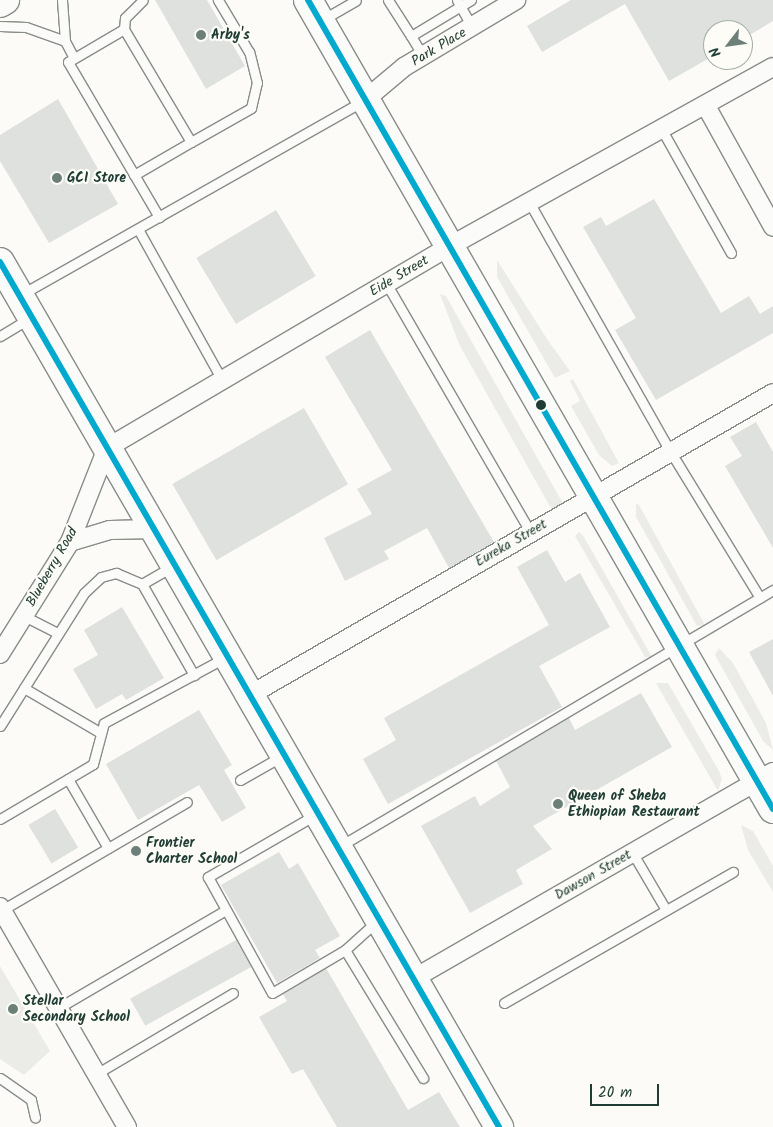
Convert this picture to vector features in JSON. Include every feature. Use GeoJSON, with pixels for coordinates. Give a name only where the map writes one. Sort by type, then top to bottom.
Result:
{"type":"FeatureCollection","features":[{"type":"Feature","properties":{"kind":"main road"},"geometry":{"type":"LineString","coordinates":[[0,3],[6,0]]}},
{"type":"Feature","properties":{"kind":"main road"},"geometry":{"type":"LineString","coordinates":[[314,10],[679,646],[765,776],[773,809]]}},
{"type":"Feature","properties":{"kind":"main road"},"geometry":{"type":"LineString","coordinates":[[0,262],[499,1127]]}},
{"type":"Feature","properties":{"kind":"street","name":"Park Place"},"geometry":{"type":"LineString","coordinates":[[366,99],[423,56],[516,0]]}},
{"type":"Feature","properties":{"kind":"street","name":"Eide Street"},"geometry":{"type":"LineString","coordinates":[[107,448],[450,246],[706,106],[773,67]]}},
{"type":"Feature","properties":{"kind":"street"},"geometry":{"type":"LineString","coordinates":[[706,106],[773,227]]}},
{"type":"Feature","properties":{"kind":"street","name":"Eureka Street"},"geometry":{"type":"LineString","coordinates":[[250,694],[530,531],[773,393]]}},
{"type":"Feature","properties":{"kind":"street","name":"Blueberry Road"},"geometry":{"type":"LineString","coordinates":[[0,654],[70,542],[107,448]]}},
{"type":"Feature","properties":{"kind":"street"},"geometry":{"type":"LineString","coordinates":[[70,542],[110,530],[154,529]]}},
{"type":"Feature","properties":{"kind":"street","name":"Dawson Street"},"geometry":{"type":"LineString","coordinates":[[414,978],[765,776]]}},
{"type":"Feature","properties":{"kind":"street"},"geometry":{"type":"LineString","coordinates":[[1,909],[127,1127]]}},
{"type":"Feature","properties":{"kind":"lane"},"geometry":{"type":"LineString","coordinates":[[62,0],[65,40],[74,58]]}},
{"type":"Feature","properties":{"kind":"lane"},"geometry":{"type":"LineString","coordinates":[[143,0],[125,18],[124,29],[191,142]]}},
{"type":"Feature","properties":{"kind":"lane"},"geometry":{"type":"LineString","coordinates":[[134,175],[251,108],[257,82],[248,52],[218,0]]}},
{"type":"Feature","properties":{"kind":"lane"},"geometry":{"type":"LineString","coordinates":[[314,10],[356,0]]}},
{"type":"Feature","properties":{"kind":"lane"},"geometry":{"type":"LineString","coordinates":[[388,0],[423,56]]}},
{"type":"Feature","properties":{"kind":"lane"},"geometry":{"type":"LineString","coordinates":[[411,36],[459,3],[472,0]]}},
{"type":"Feature","properties":{"kind":"lane"},"geometry":{"type":"LineString","coordinates":[[459,3],[472,26]]}},
{"type":"Feature","properties":{"kind":"lane"},"geometry":{"type":"LineString","coordinates":[[0,26],[26,27],[65,40]]}},
{"type":"Feature","properties":{"kind":"lane"},"geometry":{"type":"LineString","coordinates":[[124,29],[68,62],[158,217]]}},
{"type":"Feature","properties":{"kind":"lane"},"geometry":{"type":"LineString","coordinates":[[0,336],[26,306],[138,229],[366,99]]}},
{"type":"Feature","properties":{"kind":"lane"},"geometry":{"type":"LineString","coordinates":[[662,130],[730,253]]}},
{"type":"Feature","properties":{"kind":"lane"},"geometry":{"type":"LineString","coordinates":[[529,202],[670,451],[760,598]]}},
{"type":"Feature","properties":{"kind":"lane"},"geometry":{"type":"LineString","coordinates":[[138,229],[222,380]]}},
{"type":"Feature","properties":{"kind":"lane"},"geometry":{"type":"LineString","coordinates":[[386,283],[530,531]]}},
{"type":"Feature","properties":{"kind":"lane"},"geometry":{"type":"LineString","coordinates":[[142,584],[176,566]]}},
{"type":"Feature","properties":{"kind":"lane"},"geometry":{"type":"LineString","coordinates":[[0,726],[58,633],[101,576],[116,573],[142,584],[194,675]]}},
{"type":"Feature","properties":{"kind":"lane"},"geometry":{"type":"LineString","coordinates":[[338,847],[773,590]]}},
{"type":"Feature","properties":{"kind":"lane"},"geometry":{"type":"LineString","coordinates":[[24,616],[58,633]]}},
{"type":"Feature","properties":{"kind":"lane"},"geometry":{"type":"LineString","coordinates":[[0,820],[93,764],[104,723],[227,656]]}},
{"type":"Feature","properties":{"kind":"lane"},"geometry":{"type":"LineString","coordinates":[[24,688],[101,733]]}},
{"type":"Feature","properties":{"kind":"lane"},"geometry":{"type":"LineString","coordinates":[[240,780],[284,755]]}},
{"type":"Feature","properties":{"kind":"lane"},"geometry":{"type":"LineString","coordinates":[[68,779],[108,848]]}},
{"type":"Feature","properties":{"kind":"lane"},"geometry":{"type":"LineString","coordinates":[[1,909],[187,802]]}},
{"type":"Feature","properties":{"kind":"lane"},"geometry":{"type":"LineString","coordinates":[[318,813],[208,877],[272,994],[345,950],[379,919]]}},
{"type":"Feature","properties":{"kind":"lane"},"geometry":{"type":"LineString","coordinates":[[632,852],[666,910]]}},
{"type":"Feature","properties":{"kind":"lane"},"geometry":{"type":"LineString","coordinates":[[504,1003],[733,872]]}},
{"type":"Feature","properties":{"kind":"lane"},"geometry":{"type":"LineString","coordinates":[[58,1008],[226,910]]}},
{"type":"Feature","properties":{"kind":"lane"},"geometry":{"type":"LineString","coordinates":[[345,950],[423,1078]]}},
{"type":"Feature","properties":{"kind":"lane"},"geometry":{"type":"LineString","coordinates":[[96,1074],[233,993]]}},
{"type":"Feature","properties":{"kind":"lane"},"geometry":{"type":"LineString","coordinates":[[0,1078],[31,1100],[35,1118]]}},
{"type":"Feature","properties":{"kind":"shaded area"},"geometry":{"type":"Polygon","coordinates":[[[497,260],[547,339],[570,371],[555,378],[497,277],[497,260]]]}},
{"type":"Feature","properties":{"kind":"shaded area"},"geometry":{"type":"Polygon","coordinates":[[[440,294],[446,296],[565,507],[553,512],[459,344],[440,294]]]}},
{"type":"Feature","properties":{"kind":"shaded area"},"geometry":{"type":"Polygon","coordinates":[[[573,379],[619,463],[612,466],[599,455],[571,406],[580,401],[570,381],[573,379]]]}},
{"type":"Feature","properties":{"kind":"shaded area"},"geometry":{"type":"Polygon","coordinates":[[[636,503],[639,505],[705,625],[697,626],[636,517],[636,503]]]}},
{"type":"Feature","properties":{"kind":"shaded area"},"geometry":{"type":"Polygon","coordinates":[[[579,532],[584,537],[652,657],[645,657],[575,536],[579,532]]]}},
{"type":"Feature","properties":{"kind":"shaded area"},"geometry":{"type":"Polygon","coordinates":[[[719,648],[733,663],[766,723],[773,750],[763,741],[715,655],[719,648]]]}},
{"type":"Feature","properties":{"kind":"shaded area"},"geometry":{"type":"Polygon","coordinates":[[[656,683],[668,683],[719,771],[722,779],[718,791],[656,683]]]}},
{"type":"Feature","properties":{"kind":"shaded area"},"geometry":{"type":"Polygon","coordinates":[[[741,825],[753,831],[773,866],[773,892],[748,850],[741,825]]]}},
{"type":"Feature","properties":{"kind":"shaded area"},"geometry":{"type":"Polygon","coordinates":[[[0,966],[50,1051],[24,1075],[0,1059],[0,966]]]}},
{"type":"Feature","properties":{"kind":"building","name":"Arby's"},"geometry":{"type":"Polygon","coordinates":[[[155,0],[207,0],[245,66],[206,89],[155,0]]]}},
{"type":"Feature","properties":{"kind":"building"},"geometry":{"type":"Polygon","coordinates":[[[571,0],[773,0],[773,21],[753,33],[753,20],[703,20],[703,62],[669,81],[625,4],[542,52],[527,26],[571,0]]]}},
{"type":"Feature","properties":{"kind":"building","name":"GCI Store"},"geometry":{"type":"Polygon","coordinates":[[[58,99],[118,204],[49,243],[0,161],[0,135],[58,99]]]}},
{"type":"Feature","properties":{"kind":"building"},"geometry":{"type":"Polygon","coordinates":[[[654,199],[721,313],[749,296],[760,314],[773,306],[773,333],[656,400],[615,330],[636,318],[583,227],[601,217],[606,226],[654,199]]]}},
{"type":"Feature","properties":{"kind":"building"},"geometry":{"type":"Polygon","coordinates":[[[276,210],[316,276],[236,324],[196,258],[276,210]]]}},
{"type":"Feature","properties":{"kind":"building"},"geometry":{"type":"Polygon","coordinates":[[[370,330],[494,542],[449,568],[427,528],[384,551],[389,559],[345,581],[324,538],[372,514],[357,489],[392,470],[325,357],[370,330]]]}},
{"type":"Feature","properties":{"kind":"building"},"geometry":{"type":"Polygon","coordinates":[[[304,408],[348,484],[216,560],[172,484],[304,408]]]}},
{"type":"Feature","properties":{"kind":"building"},"geometry":{"type":"Polygon","coordinates":[[[756,422],[773,452],[773,548],[725,466],[742,456],[730,437],[756,422]]]}},
{"type":"Feature","properties":{"kind":"building"},"geometry":{"type":"Polygon","coordinates":[[[547,550],[565,582],[580,573],[610,627],[539,666],[562,707],[388,804],[363,759],[396,740],[384,718],[549,625],[517,567],[547,550]]]}},
{"type":"Feature","properties":{"kind":"building"},"geometry":{"type":"Polygon","coordinates":[[[122,607],[164,678],[126,700],[122,694],[96,709],[73,669],[98,655],[84,630],[122,607]]]}},
{"type":"Feature","properties":{"kind":"building"},"geometry":{"type":"Polygon","coordinates":[[[773,639],[773,696],[749,652],[773,639]]]}},
{"type":"Feature","properties":{"kind":"building"},"geometry":{"type":"Polygon","coordinates":[[[641,693],[672,747],[533,826],[552,849],[516,870],[523,884],[470,913],[421,826],[475,796],[480,806],[510,787],[496,761],[569,718],[575,730],[641,693]]]}},
{"type":"Feature","properties":{"kind":"building"},"geometry":{"type":"Polygon","coordinates":[[[199,710],[232,765],[224,770],[246,808],[222,822],[199,785],[138,820],[106,764],[199,710]]]}},
{"type":"Feature","properties":{"kind":"building"},"geometry":{"type":"Polygon","coordinates":[[[55,809],[78,848],[52,864],[28,825],[55,809]]]}},
{"type":"Feature","properties":{"kind":"building"},"geometry":{"type":"Polygon","coordinates":[[[279,852],[289,869],[298,863],[340,936],[315,950],[320,958],[277,983],[221,885],[279,852]]]}},
{"type":"Feature","properties":{"kind":"building"},"geometry":{"type":"Polygon","coordinates":[[[236,940],[251,967],[145,1026],[130,999],[236,940]]]}},
{"type":"Feature","properties":{"kind":"building"},"geometry":{"type":"Polygon","coordinates":[[[326,968],[408,1110],[439,1092],[460,1127],[337,1127],[303,1069],[292,1074],[259,1017],[287,1001],[283,994],[326,968]]]}},
{"type":"Feature","properties":{"kind":"transit line"},"geometry":{"type":"LineString","coordinates":[[308,0],[773,809]]}},
{"type":"Feature","properties":{"kind":"transit line"},"geometry":{"type":"LineString","coordinates":[[0,262],[499,1127]]}},
{"type":"Feature","properties":{"kind":"place","name":"Arby's"},"geometry":{"type":"Point","coordinates":[201,35]}},
{"type":"Feature","properties":{"kind":"place","name":"GCI Store"},"geometry":{"type":"Point","coordinates":[57,178]}},
{"type":"Feature","properties":{"kind":"place","name":"Queen of Sheba Ethiopian Restaurant"},"geometry":{"type":"Point","coordinates":[558,804]}},
{"type":"Feature","properties":{"kind":"place","name":"Frontier Charter School"},"geometry":{"type":"Point","coordinates":[136,851]}},
{"type":"Feature","properties":{"kind":"place","name":"Stellar Secondary School"},"geometry":{"type":"Point","coordinates":[13,1009]}}]}
